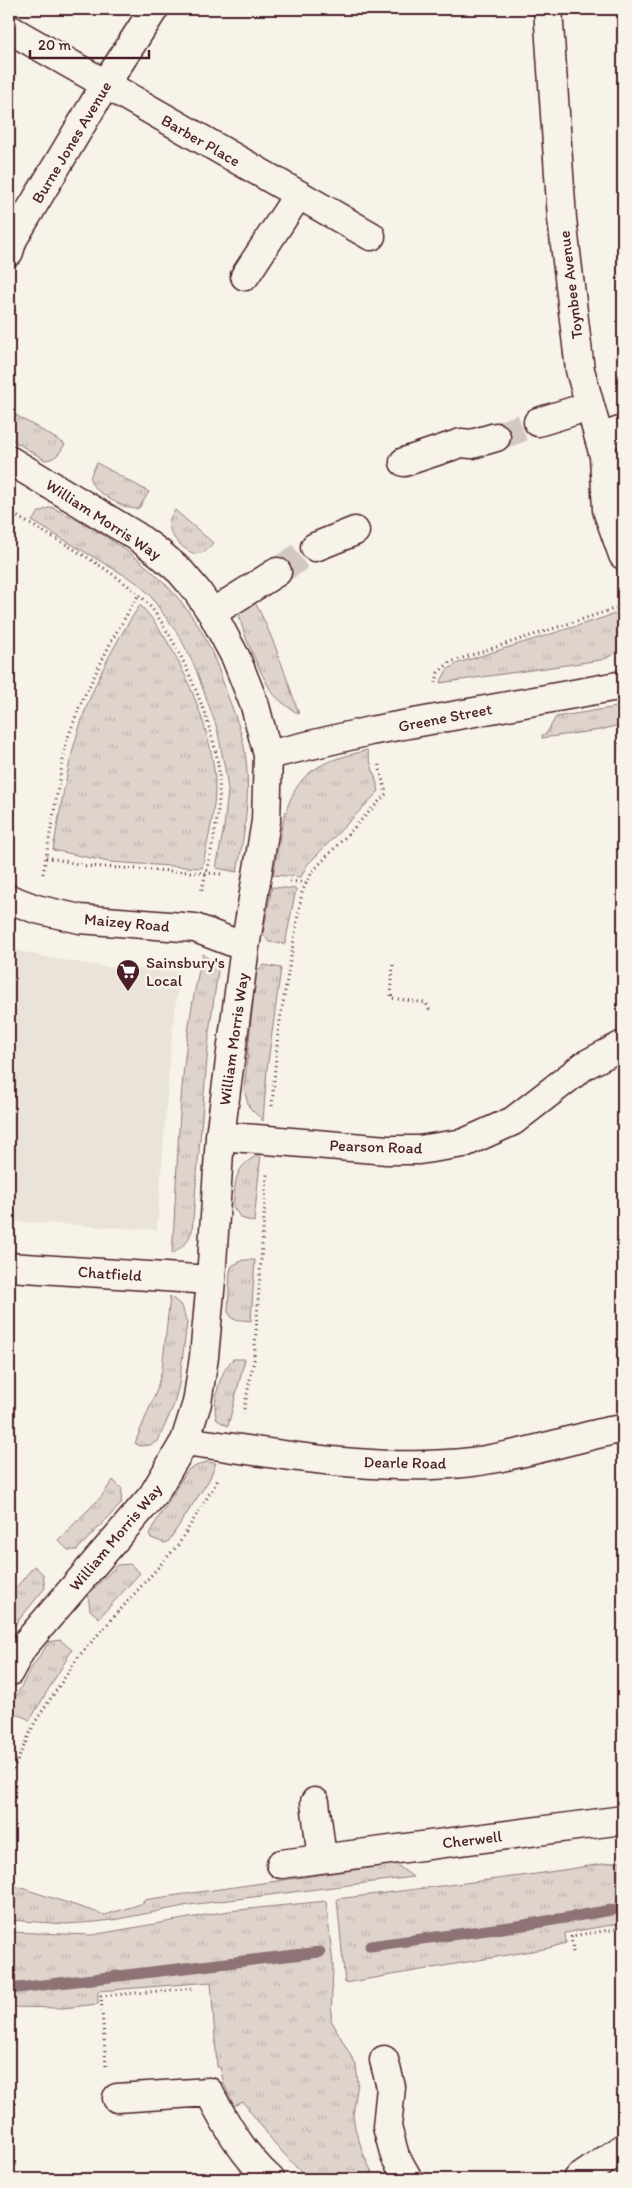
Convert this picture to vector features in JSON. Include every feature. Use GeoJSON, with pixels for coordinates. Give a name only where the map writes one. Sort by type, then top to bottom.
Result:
{"type":"FeatureCollection","features":[{"type":"Feature","properties":{"kind":"street","name":"Burne Jones Avenue"},"geometry":{"type":"LineString","coordinates":[[9,252],[13,239],[26,217],[105,85],[154,9]]}},
{"type":"Feature","properties":{"kind":"street","name":"Toynbee Avenue"},"geometry":{"type":"LineString","coordinates":[[548,9],[562,218],[580,370],[590,406],[611,434],[604,456],[607,510],[623,555]]}},
{"type":"Feature","properties":{"kind":"street","name":"Barber Place"},"geometry":{"type":"LineString","coordinates":[[9,29],[371,236]]}},
{"type":"Feature","properties":{"kind":"street"},"geometry":{"type":"LineString","coordinates":[[245,276],[298,195]]}},
{"type":"Feature","properties":{"kind":"street"},"geometry":{"type":"LineString","coordinates":[[538,422],[590,406]]}},
{"type":"Feature","properties":{"kind":"street"},"geometry":{"type":"LineString","coordinates":[[404,462],[461,443],[472,444],[496,437]]}},
{"type":"Feature","properties":{"kind":"street","name":"William Morris Way"},"geometry":{"type":"LineString","coordinates":[[9,460],[136,536],[158,552],[186,578],[212,613],[236,658],[255,706],[268,755],[266,821],[245,947],[220,1136],[211,1280],[196,1403],[185,1441],[153,1495],[22,1648],[9,1672]]}},
{"type":"Feature","properties":{"kind":"street"},"geometry":{"type":"LineString","coordinates":[[315,547],[354,531]]}},
{"type":"Feature","properties":{"kind":"street"},"geometry":{"type":"LineString","coordinates":[[212,613],[277,572]]}},
{"type":"Feature","properties":{"kind":"street","name":"Greene Street"},"geometry":{"type":"LineString","coordinates":[[268,755],[370,731],[623,685]]}},
{"type":"Feature","properties":{"kind":"street","name":"Maizey Road"},"geometry":{"type":"LineString","coordinates":[[9,899],[36,909],[80,919],[195,928],[245,947]]}},
{"type":"Feature","properties":{"kind":"street","name":"Pearson Road"},"geometry":{"type":"LineString","coordinates":[[220,1136],[387,1150],[419,1150],[464,1144],[512,1121],[585,1065],[623,1045]]}},
{"type":"Feature","properties":{"kind":"street","name":"Chatfield"},"geometry":{"type":"LineString","coordinates":[[9,1267],[211,1280]]}},
{"type":"Feature","properties":{"kind":"street","name":"Dearle Road"},"geometry":{"type":"LineString","coordinates":[[185,1441],[331,1460],[411,1465],[489,1460],[610,1430],[623,1429]]}},
{"type":"Feature","properties":{"kind":"street"},"geometry":{"type":"LineString","coordinates":[[315,1802],[322,1858]]}},
{"type":"Feature","properties":{"kind":"street","name":"Cherwell"},"geometry":{"type":"LineString","coordinates":[[281,1864],[623,1820]]}},
{"type":"Feature","properties":{"kind":"street"},"geometry":{"type":"LineString","coordinates":[[384,2060],[391,2087],[388,2128],[395,2156],[408,2179]]}},
{"type":"Feature","properties":{"kind":"street"},"geometry":{"type":"LineString","coordinates":[[117,2098],[209,2092],[234,2134],[260,2170],[270,2179]]}},
{"type":"Feature","properties":{"kind":"street"},"geometry":{"type":"LineString","coordinates":[[578,2179],[623,2148]]}},
{"type":"Feature","properties":{"kind":"path"},"geometry":{"type":"LineString","coordinates":[[9,512],[103,568],[139,594],[152,609],[178,649],[194,685],[212,739],[219,772],[219,796],[195,928]]}},
{"type":"Feature","properties":{"kind":"path"},"geometry":{"type":"LineString","coordinates":[[36,909],[66,743],[77,712],[113,638],[139,594]]}},
{"type":"Feature","properties":{"kind":"path"},"geometry":{"type":"LineString","coordinates":[[434,689],[438,673],[450,662],[623,606]]}},
{"type":"Feature","properties":{"kind":"path"},"geometry":{"type":"LineString","coordinates":[[618,733],[623,767]]}},
{"type":"Feature","properties":{"kind":"path"},"geometry":{"type":"LineString","coordinates":[[300,904],[302,892],[312,872],[386,794]]}},
{"type":"Feature","properties":{"kind":"path"},"geometry":{"type":"LineString","coordinates":[[46,857],[87,866],[256,878]]}},
{"type":"Feature","properties":{"kind":"path"},"geometry":{"type":"LineString","coordinates":[[394,965],[391,998],[426,1003],[430,1011]]}},
{"type":"Feature","properties":{"kind":"path"},"geometry":{"type":"LineString","coordinates":[[573,1952],[571,1936],[623,1928]]}},
{"type":"Feature","properties":{"kind":"path"},"geometry":{"type":"LineString","coordinates":[[117,2098],[106,2070],[101,1996],[195,1988]]}},
{"type":"Feature","properties":{"kind":"shaded area"},"geometry":{"type":"Polygon","coordinates":[[[9,948],[36,955],[105,967],[180,971],[171,1045],[157,1230],[9,1221],[9,948]]]}},
{"type":"Feature","properties":{"kind":"green space"},"geometry":{"type":"Polygon","coordinates":[[[9,411],[65,444],[59,453],[55,457],[45,460],[9,438],[9,411]]]}},
{"type":"Feature","properties":{"kind":"green space"},"geometry":{"type":"Polygon","coordinates":[[[97,463],[149,492],[139,508],[134,509],[121,505],[105,496],[94,486],[91,482],[91,477],[97,463]]]}},
{"type":"Feature","properties":{"kind":"green space"},"geometry":{"type":"Polygon","coordinates":[[[51,507],[93,529],[133,555],[151,570],[183,605],[197,624],[206,641],[218,667],[238,723],[245,752],[247,767],[246,812],[237,872],[216,868],[224,827],[228,791],[226,774],[217,728],[195,667],[180,637],[149,594],[136,582],[32,521],[39,512],[51,507]]]}},
{"type":"Feature","properties":{"kind":"green space"},"geometry":{"type":"Polygon","coordinates":[[[175,510],[213,543],[205,552],[195,554],[176,541],[169,526],[169,520],[175,510]]]}},
{"type":"Feature","properties":{"kind":"green space"},"geometry":{"type":"Polygon","coordinates":[[[252,597],[284,669],[299,714],[284,704],[272,692],[257,665],[247,641],[239,612],[252,597]]]}},
{"type":"Feature","properties":{"kind":"green space"},"geometry":{"type":"Polygon","coordinates":[[[140,605],[167,640],[179,663],[208,737],[213,761],[215,792],[202,868],[109,862],[53,850],[70,763],[89,700],[104,667],[140,605]]]}},
{"type":"Feature","properties":{"kind":"green space"},"geometry":{"type":"Polygon","coordinates":[[[615,614],[623,638],[622,643],[612,655],[601,660],[440,683],[447,670],[458,663],[615,614]]]}},
{"type":"Feature","properties":{"kind":"green space"},"geometry":{"type":"Polygon","coordinates":[[[623,706],[623,724],[600,730],[542,738],[542,735],[546,734],[556,717],[623,706]]]}},
{"type":"Feature","properties":{"kind":"green space"},"geometry":{"type":"Polygon","coordinates":[[[367,750],[379,791],[307,865],[301,877],[273,875],[285,814],[297,786],[307,775],[325,763],[367,750]]]}},
{"type":"Feature","properties":{"kind":"green space"},"geometry":{"type":"Polygon","coordinates":[[[272,887],[296,889],[285,944],[269,942],[263,934],[272,887]]]}},
{"type":"Feature","properties":{"kind":"green space"},"geometry":{"type":"Polygon","coordinates":[[[203,954],[212,961],[218,971],[210,1025],[192,1231],[184,1244],[172,1254],[184,1065],[195,991],[203,954]]]}},
{"type":"Feature","properties":{"kind":"green space"},"geometry":{"type":"Polygon","coordinates":[[[264,965],[281,968],[267,1069],[263,1121],[249,1107],[244,1090],[256,971],[264,965]]]}},
{"type":"Feature","properties":{"kind":"green space"},"geometry":{"type":"Polygon","coordinates":[[[261,1153],[254,1222],[241,1218],[233,1207],[236,1181],[241,1169],[252,1158],[261,1153]]]}},
{"type":"Feature","properties":{"kind":"green space"},"geometry":{"type":"Polygon","coordinates":[[[243,1260],[255,1260],[251,1321],[233,1319],[228,1312],[230,1271],[232,1266],[243,1260]]]}},
{"type":"Feature","properties":{"kind":"green space"},"geometry":{"type":"Polygon","coordinates":[[[170,1296],[182,1306],[187,1323],[179,1385],[173,1407],[158,1441],[150,1445],[140,1446],[135,1443],[156,1392],[162,1370],[170,1296]]]}},
{"type":"Feature","properties":{"kind":"green space"},"geometry":{"type":"Polygon","coordinates":[[[233,1359],[245,1359],[228,1426],[217,1420],[215,1405],[224,1371],[233,1359]]]}},
{"type":"Feature","properties":{"kind":"green space"},"geometry":{"type":"Polygon","coordinates":[[[206,1462],[216,1463],[209,1480],[168,1542],[165,1543],[151,1538],[149,1534],[151,1530],[183,1477],[189,1469],[206,1462]]]}},
{"type":"Feature","properties":{"kind":"green space"},"geometry":{"type":"Polygon","coordinates":[[[113,1480],[122,1489],[121,1504],[77,1550],[68,1550],[58,1540],[101,1497],[113,1480]]]}},
{"type":"Feature","properties":{"kind":"green space"},"geometry":{"type":"Polygon","coordinates":[[[130,1564],[140,1573],[99,1618],[90,1610],[88,1595],[117,1565],[130,1564]]]}},
{"type":"Feature","properties":{"kind":"green space"},"geometry":{"type":"Polygon","coordinates":[[[34,1566],[43,1574],[45,1588],[9,1632],[9,1596],[34,1566]]]}},
{"type":"Feature","properties":{"kind":"green space"},"geometry":{"type":"Polygon","coordinates":[[[60,1640],[72,1650],[30,1720],[15,1713],[12,1703],[32,1667],[49,1642],[60,1640]]]}},
{"type":"Feature","properties":{"kind":"green space"},"geometry":{"type":"Polygon","coordinates":[[[623,1861],[623,1923],[565,1933],[566,1943],[549,1948],[345,1983],[337,1899],[623,1861]]]}},
{"type":"Feature","properties":{"kind":"green space"},"geometry":{"type":"Polygon","coordinates":[[[396,1864],[413,1877],[189,1905],[95,1922],[66,1924],[9,1920],[9,1884],[105,1915],[144,1903],[143,1900],[396,1864]]]}},
{"type":"Feature","properties":{"kind":"green space"},"geometry":{"type":"Polygon","coordinates":[[[326,1901],[333,1965],[331,2020],[356,2065],[358,2083],[353,2115],[355,2128],[363,2153],[375,2179],[307,2179],[276,2145],[243,2102],[234,2106],[224,2084],[220,2067],[217,2067],[211,1982],[98,1991],[98,2004],[63,2008],[9,2007],[9,1932],[92,1935],[229,1911],[326,1901]]]}},
{"type":"Feature","properties":{"kind":"waterway"},"geometry":{"type":"LineString","coordinates":[[370,1946],[524,1925],[623,1908]]}},
{"type":"Feature","properties":{"kind":"waterway"},"geometry":{"type":"LineString","coordinates":[[9,1989],[320,1952]]}},
{"type":"Feature","properties":{"kind":"tunnel"},"geometry":{"type":"LineString","coordinates":[[496,437],[538,422]]}},
{"type":"Feature","properties":{"kind":"tunnel"},"geometry":{"type":"LineString","coordinates":[[277,572],[315,547]]}},
{"type":"Feature","properties":{"kind":"place","name":"Sainsbury's Local"},"geometry":{"type":"Point","coordinates":[128,992]}}]}
